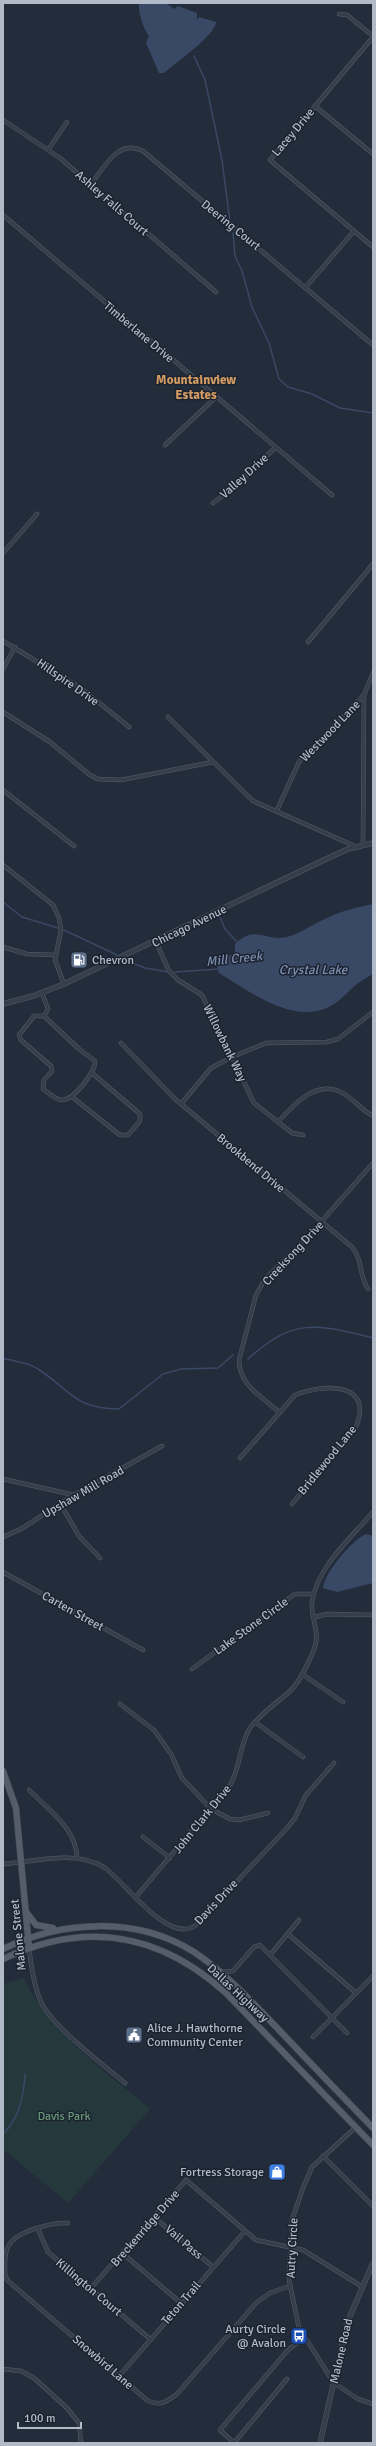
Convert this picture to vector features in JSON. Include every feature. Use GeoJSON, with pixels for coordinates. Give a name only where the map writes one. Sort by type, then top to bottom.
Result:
{"type":"FeatureCollection","features":[{"type":"Feature","properties":{"kind":"main road"},"geometry":{"type":"LineString","coordinates":[[3,1771],[16,1808],[21,1863]]}},
{"type":"Feature","properties":{"kind":"main road","name":"Malone Street"},"geometry":{"type":"LineString","coordinates":[[21,1863],[29,1947]]}},
{"type":"Feature","properties":{"kind":"main road"},"geometry":{"type":"LineString","coordinates":[[26,1908],[29,1916],[36,1925],[59,1929]]}},
{"type":"Feature","properties":{"kind":"main road","name":"Dallas Highway"},"geometry":{"type":"LineString","coordinates":[[3,1948],[28,1937],[59,1929],[108,1926],[135,1929],[177,1944],[193,1952],[220,1972],[233,1984],[373,2128]]}},
{"type":"Feature","properties":{"kind":"main road","name":"Dallas Highway"},"geometry":{"type":"LineString","coordinates":[[3,1959],[29,1947],[66,1938],[103,1936],[139,1942],[174,1955],[203,1974],[226,1993],[373,2145]]}},
{"type":"Feature","properties":{"kind":"street"},"geometry":{"type":"LineString","coordinates":[[339,14],[347,15],[373,37]]}},
{"type":"Feature","properties":{"kind":"street","name":"Lacey Drive"},"geometry":{"type":"LineString","coordinates":[[373,37],[270,160],[373,247]]}},
{"type":"Feature","properties":{"kind":"street"},"geometry":{"type":"LineString","coordinates":[[316,106],[373,154]]}},
{"type":"Feature","properties":{"kind":"street","name":"Ashley Falls Court"},"geometry":{"type":"LineString","coordinates":[[3,120],[48,150],[216,292]]}},
{"type":"Feature","properties":{"kind":"street"},"geometry":{"type":"LineString","coordinates":[[48,150],[67,122]]}},
{"type":"Feature","properties":{"kind":"street","name":"Deering Court"},"geometry":{"type":"LineString","coordinates":[[90,185],[117,151],[125,147],[136,147],[373,344]]}},
{"type":"Feature","properties":{"kind":"street","name":"Timberlane Drive"},"geometry":{"type":"LineString","coordinates":[[3,215],[332,495]]}},
{"type":"Feature","properties":{"kind":"street"},"geometry":{"type":"LineString","coordinates":[[305,288],[354,231]]}},
{"type":"Feature","properties":{"kind":"street"},"geometry":{"type":"LineString","coordinates":[[165,445],[216,397]]}},
{"type":"Feature","properties":{"kind":"street","name":"Valley Drive"},"geometry":{"type":"LineString","coordinates":[[213,503],[229,492],[275,448]]}},
{"type":"Feature","properties":{"kind":"street"},"geometry":{"type":"LineString","coordinates":[[3,553],[37,514]]}},
{"type":"Feature","properties":{"kind":"street"},"geometry":{"type":"LineString","coordinates":[[308,642],[373,564]]}},
{"type":"Feature","properties":{"kind":"street","name":"Hillspire Drive"},"geometry":{"type":"LineString","coordinates":[[3,641],[82,689],[129,727]]}},
{"type":"Feature","properties":{"kind":"street"},"geometry":{"type":"LineString","coordinates":[[3,669],[15,647]]}},
{"type":"Feature","properties":{"kind":"street"},"geometry":{"type":"LineString","coordinates":[[363,844],[364,695],[373,673]]}},
{"type":"Feature","properties":{"kind":"street","name":"Westwood Lane"},"geometry":{"type":"LineString","coordinates":[[277,810],[300,762],[364,695]]}},
{"type":"Feature","properties":{"kind":"street"},"geometry":{"type":"LineString","coordinates":[[3,712],[50,742],[90,775],[98,779],[121,780],[212,762]]}},
{"type":"Feature","properties":{"kind":"street"},"geometry":{"type":"LineString","coordinates":[[168,717],[253,801],[277,810],[357,847]]}},
{"type":"Feature","properties":{"kind":"street"},"geometry":{"type":"LineString","coordinates":[[3,790],[74,846]]}},
{"type":"Feature","properties":{"kind":"street","name":"Chicago Avenue"},"geometry":{"type":"LineString","coordinates":[[3,1004],[42,993],[64,984],[156,942],[322,861],[363,844],[373,843]]}},
{"type":"Feature","properties":{"kind":"street"},"geometry":{"type":"LineString","coordinates":[[3,865],[53,905],[60,918],[61,930],[55,960],[64,984]]}},
{"type":"Feature","properties":{"kind":"street","name":"Willowbank Way"},"geometry":{"type":"LineString","coordinates":[[156,942],[169,971],[178,980],[202,996],[254,1103],[292,1133],[302,1135]]}},
{"type":"Feature","properties":{"kind":"street"},"geometry":{"type":"LineString","coordinates":[[3,947],[27,954],[56,955]]}},
{"type":"Feature","properties":{"kind":"street"},"geometry":{"type":"LineString","coordinates":[[42,993],[48,1009],[44,1016]]}},
{"type":"Feature","properties":{"kind":"street"},"geometry":{"type":"LineString","coordinates":[[181,1104],[212,1068],[232,1057],[266,1043],[327,1042],[338,1039],[373,1012]]}},
{"type":"Feature","properties":{"kind":"street"},"geometry":{"type":"LineString","coordinates":[[34,1016],[44,1016],[79,1049],[95,1060],[92,1073],[72,1097],[63,1100],[55,1098],[43,1089],[44,1080],[52,1071],[51,1066],[21,1040],[21,1031],[34,1016]]}},
{"type":"Feature","properties":{"kind":"street","name":"Brookbend Drive"},"geometry":{"type":"LineString","coordinates":[[121,1043],[181,1104],[322,1222],[359,1255],[362,1281],[368,1289]]}},
{"type":"Feature","properties":{"kind":"street"},"geometry":{"type":"LineString","coordinates":[[72,1097],[120,1135],[128,1135],[140,1120],[140,1114],[92,1073]]}},
{"type":"Feature","properties":{"kind":"street"},"geometry":{"type":"LineString","coordinates":[[278,1122],[295,1103],[305,1095],[319,1090],[334,1090],[345,1094],[373,1116]]}},
{"type":"Feature","properties":{"kind":"street","name":"Creeksong Drive"},"geometry":{"type":"LineString","coordinates":[[279,1412],[248,1386],[239,1370],[239,1360],[256,1295],[265,1279],[322,1222],[373,1163]]}},
{"type":"Feature","properties":{"kind":"street","name":"Bridlewood Lane"},"geometry":{"type":"LineString","coordinates":[[240,1458],[295,1395],[305,1391],[334,1388],[345,1389],[356,1397],[361,1407],[360,1418],[355,1429],[292,1504]]}},
{"type":"Feature","properties":{"kind":"street","name":"Upshaw Mill Road"},"geometry":{"type":"LineString","coordinates":[[3,1537],[22,1528],[60,1503],[162,1446]]}},
{"type":"Feature","properties":{"kind":"street"},"geometry":{"type":"LineString","coordinates":[[3,1479],[74,1495]]}},
{"type":"Feature","properties":{"kind":"street"},"geometry":{"type":"LineString","coordinates":[[60,1503],[79,1536],[100,1558]]}},
{"type":"Feature","properties":{"kind":"street","name":"John Clark Drive"},"geometry":{"type":"LineString","coordinates":[[136,1897],[211,1809],[237,1774],[243,1746],[255,1722],[262,1712],[288,1693],[302,1674],[314,1651],[318,1632],[312,1603],[314,1594],[326,1568],[373,1512]]}},
{"type":"Feature","properties":{"kind":"street","name":"Carten Street"},"geometry":{"type":"LineString","coordinates":[[3,1572],[143,1650]]}},
{"type":"Feature","properties":{"kind":"street","name":"Lake Stone Circle"},"geometry":{"type":"LineString","coordinates":[[192,1669],[295,1594],[314,1594]]}},
{"type":"Feature","properties":{"kind":"street"},"geometry":{"type":"LineString","coordinates":[[315,1617],[327,1614],[373,1615]]}},
{"type":"Feature","properties":{"kind":"street"},"geometry":{"type":"LineString","coordinates":[[302,1674],[343,1702]]}},
{"type":"Feature","properties":{"kind":"street"},"geometry":{"type":"LineString","coordinates":[[120,1704],[154,1730],[171,1754],[182,1778],[211,1809],[230,1819],[239,1820],[268,1813]]}},
{"type":"Feature","properties":{"kind":"street"},"geometry":{"type":"LineString","coordinates":[[255,1722],[302,1757]]}},
{"type":"Feature","properties":{"kind":"street","name":"Davis Drive"},"geometry":{"type":"LineString","coordinates":[[21,1863],[77,1858],[103,1867],[160,1919],[180,1930],[191,1929],[287,1828],[295,1818],[306,1795],[334,1763]]}},
{"type":"Feature","properties":{"kind":"street"},"geometry":{"type":"LineString","coordinates":[[29,1790],[71,1833],[76,1846],[77,1858]]}},
{"type":"Feature","properties":{"kind":"street"},"geometry":{"type":"LineString","coordinates":[[143,1837],[170,1858]]}},
{"type":"Feature","properties":{"kind":"street"},"geometry":{"type":"LineString","coordinates":[[3,1864],[21,1863]]}},
{"type":"Feature","properties":{"kind":"street"},"geometry":{"type":"LineString","coordinates":[[270,1955],[299,1920]]}},
{"type":"Feature","properties":{"kind":"street"},"geometry":{"type":"LineString","coordinates":[[288,1934],[356,1992]]}},
{"type":"Feature","properties":{"kind":"street"},"geometry":{"type":"LineString","coordinates":[[220,1972],[232,1971],[258,1945],[270,1955],[347,2033]]}},
{"type":"Feature","properties":{"kind":"street","name":"Malone Street"},"geometry":{"type":"LineString","coordinates":[[29,1947],[38,1992],[46,2010],[87,2051],[125,2083]]}},
{"type":"Feature","properties":{"kind":"street"},"geometry":{"type":"LineString","coordinates":[[232,1971],[233,1984]]}},
{"type":"Feature","properties":{"kind":"street"},"geometry":{"type":"LineString","coordinates":[[313,2036],[373,1976]]}},
{"type":"Feature","properties":{"kind":"street","name":"Autry Circle"},"geometry":{"type":"LineString","coordinates":[[356,2126],[312,2167],[294,2211],[290,2286],[299,2328],[334,2383],[358,2400],[373,2404]]}},
{"type":"Feature","properties":{"kind":"street"},"geometry":{"type":"LineString","coordinates":[[323,2156],[373,2206]]}},
{"type":"Feature","properties":{"kind":"street","name":"Breckenridge Drive"},"geometry":{"type":"LineString","coordinates":[[91,2288],[186,2180],[256,2240],[273,2245],[291,2246],[303,2250],[361,2286]]}},
{"type":"Feature","properties":{"kind":"street","name":"Vail Pass"},"geometry":{"type":"LineString","coordinates":[[154,2216],[213,2267]]}},
{"type":"Feature","properties":{"kind":"street","name":"Snowbird Lane"},"geometry":{"type":"LineString","coordinates":[[68,2223],[54,2222],[16,2237],[9,2245],[5,2256],[5,2276],[8,2281],[148,2401],[165,2403],[177,2394],[256,2302],[270,2293],[290,2286]]}},
{"type":"Feature","properties":{"kind":"street","name":"Killington Court"},"geometry":{"type":"LineString","coordinates":[[38,2229],[48,2252],[150,2339]]}},
{"type":"Feature","properties":{"kind":"street","name":"Teton Trail"},"geometry":{"type":"LineString","coordinates":[[119,2376],[244,2230]]}},
{"type":"Feature","properties":{"kind":"street"},"geometry":{"type":"LineString","coordinates":[[122,2253],[181,2303]]}},
{"type":"Feature","properties":{"kind":"street","name":"Malone Road"},"geometry":{"type":"LineString","coordinates":[[320,2443],[347,2323],[361,2286],[373,2263]]}},
{"type":"Feature","properties":{"kind":"street"},"geometry":{"type":"LineString","coordinates":[[287,2379],[234,2443],[220,2430],[287,2351],[304,2338]]}},
{"type":"Feature","properties":{"kind":"street"},"geometry":{"type":"LineString","coordinates":[[3,2369],[21,2371],[34,2378],[67,2408],[79,2423],[81,2443]]}},
{"type":"Feature","properties":{"kind":"green space","name":"Davis Park"},"geometry":{"type":"Polygon","coordinates":[[[24,1978],[35,1998],[63,2034],[97,2065],[150,2109],[68,2203],[3,2149],[3,1984],[24,1978]]]}},
{"type":"Feature","properties":{"kind":"water"},"geometry":{"type":"Polygon","coordinates":[[[139,3],[166,3],[174,9],[178,6],[197,13],[197,20],[199,17],[216,22],[214,28],[194,49],[164,73],[159,73],[146,43],[149,36],[145,30],[139,12],[139,3]]]}},
{"type":"Feature","properties":{"kind":"water","name":"Crystal Lake"},"geometry":{"type":"Polygon","coordinates":[[[373,904],[373,974],[359,983],[329,1007],[315,1011],[300,1012],[286,1009],[271,1004],[219,973],[217,965],[235,952],[235,944],[249,935],[255,934],[279,938],[287,937],[334,915],[350,909],[373,904]]]}},
{"type":"Feature","properties":{"kind":"water"},"geometry":{"type":"Polygon","coordinates":[[[366,1534],[373,1536],[373,1583],[337,1592],[323,1588],[328,1574],[340,1557],[354,1542],[366,1534]]]}},
{"type":"Feature","properties":{"kind":"waterway"},"geometry":{"type":"LineString","coordinates":[[194,56],[205,80],[222,160],[230,222]]}},
{"type":"Feature","properties":{"kind":"waterway"},"geometry":{"type":"LineString","coordinates":[[233,233],[235,256],[242,271],[252,307],[269,343],[279,379],[288,387],[312,394],[340,408],[373,413]]}},
{"type":"Feature","properties":{"kind":"waterway","name":"Mill Creek"},"geometry":{"type":"LineString","coordinates":[[3,902],[22,917],[58,928]]}},
{"type":"Feature","properties":{"kind":"waterway"},"geometry":{"type":"LineString","coordinates":[[220,917],[225,929],[238,943]]}},
{"type":"Feature","properties":{"kind":"waterway","name":"Mill Creek"},"geometry":{"type":"LineString","coordinates":[[64,930],[117,955]]}},
{"type":"Feature","properties":{"kind":"waterway","name":"Mill Creek"},"geometry":{"type":"LineString","coordinates":[[125,960],[145,968],[169,972]]}},
{"type":"Feature","properties":{"kind":"waterway","name":"Mill Creek"},"geometry":{"type":"LineString","coordinates":[[175,972],[219,969]]}},
{"type":"Feature","properties":{"kind":"waterway"},"geometry":{"type":"LineString","coordinates":[[248,1359],[264,1345],[293,1330],[321,1327],[373,1338]]}},
{"type":"Feature","properties":{"kind":"waterway"},"geometry":{"type":"LineString","coordinates":[[3,1358],[26,1363],[34,1367],[50,1377],[82,1402],[92,1406],[119,1409],[163,1374],[181,1369],[218,1368],[233,1355]]}},
{"type":"Feature","properties":{"kind":"waterway"},"geometry":{"type":"LineString","coordinates":[[3,2134],[13,2121],[20,2106],[25,2074]]}},
{"type":"Feature","properties":{"kind":"place","name":"Chevron"},"geometry":{"type":"Point","coordinates":[79,960]}},
{"type":"Feature","properties":{"kind":"place","name":"Alice J. Hawthorne Community Center"},"geometry":{"type":"Point","coordinates":[134,2035]}},
{"type":"Feature","properties":{"kind":"place","name":"Fortress Storage"},"geometry":{"type":"Point","coordinates":[277,2172]}},
{"type":"Feature","properties":{"kind":"place","name":"Aurty Circle @ Avalon"},"geometry":{"type":"Point","coordinates":[299,2336]}},
{"type":"Feature","properties":{"kind":"district","name":"Mountainview Estates"},"geometry":{"type":"Point","coordinates":[196,386]}}]}
